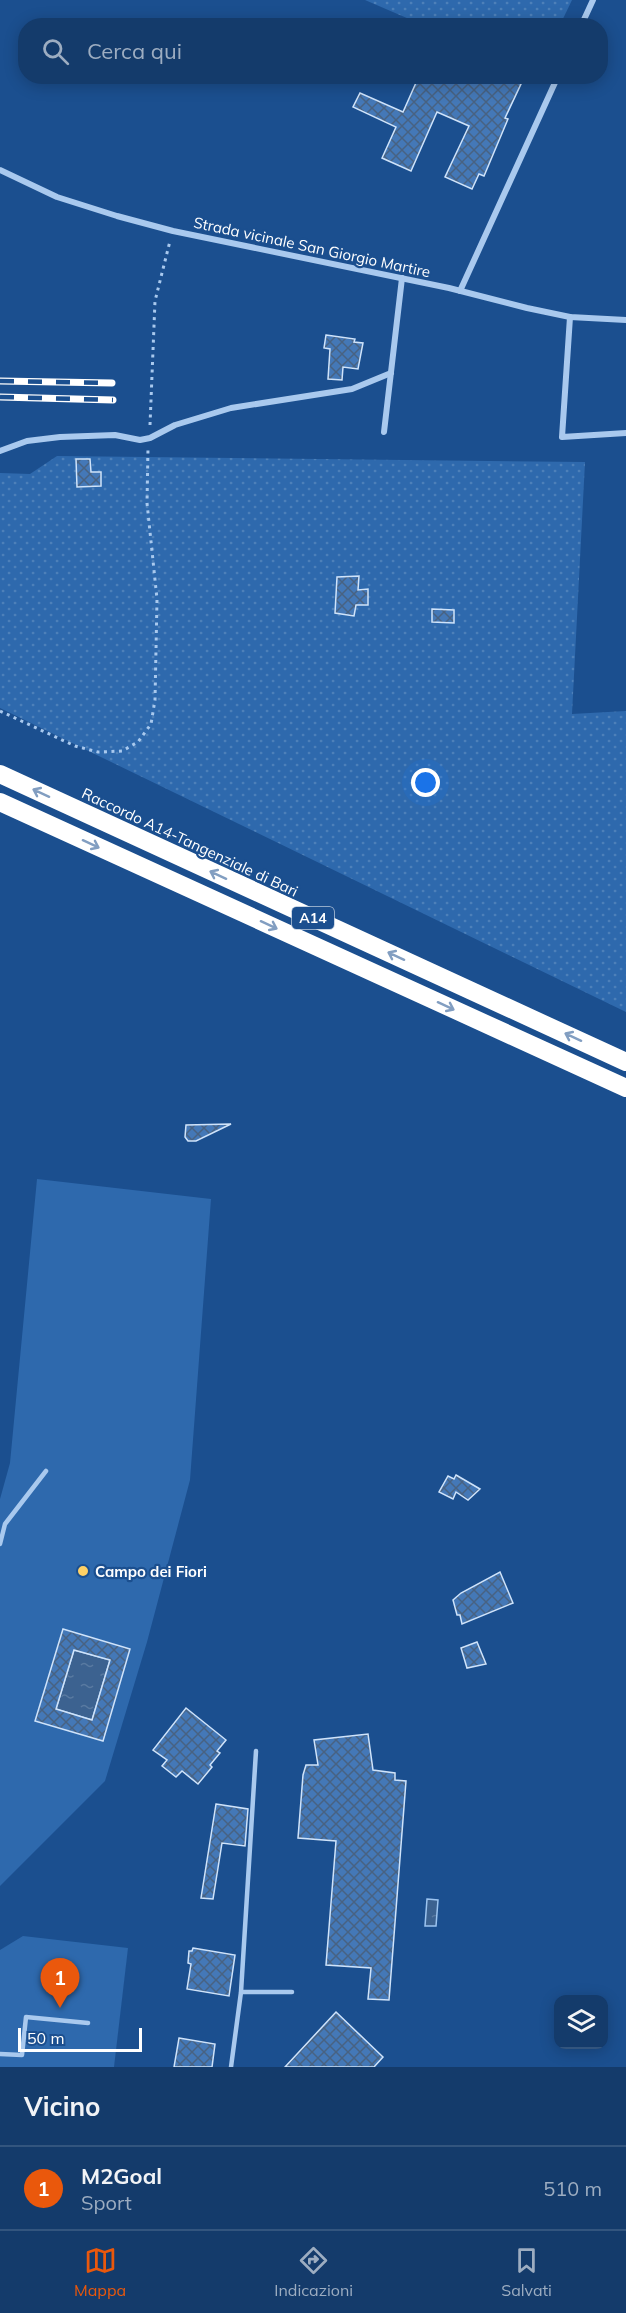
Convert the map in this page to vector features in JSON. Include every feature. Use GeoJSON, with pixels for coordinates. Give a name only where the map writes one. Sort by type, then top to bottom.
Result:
{"type":"FeatureCollection","features":[{"type":"Feature","properties":{"kind":"highway","name":"Raccordo A14-Tangenziale di Bari"},"geometry":{"type":"LineString","coordinates":[[0,774],[626,1062]]}},
{"type":"Feature","properties":{"kind":"highway","name":"A14"},"geometry":{"type":"LineString","coordinates":[[0,802],[626,1088]]}},
{"type":"Feature","properties":{"kind":"street"},"geometry":{"type":"LineString","coordinates":[[585,18],[593,0]]}},
{"type":"Feature","properties":{"kind":"street"},"geometry":{"type":"LineString","coordinates":[[460,291],[554,84]]}},
{"type":"Feature","properties":{"kind":"street","name":"Strada vicinale San Giorgio Martire"},"geometry":{"type":"LineString","coordinates":[[0,170],[57,197],[173,231],[460,291],[570,317],[626,320]]}},
{"type":"Feature","properties":{"kind":"street"},"geometry":{"type":"LineString","coordinates":[[384,432],[402,279]]}},
{"type":"Feature","properties":{"kind":"street"},"geometry":{"type":"LineString","coordinates":[[570,317],[562,437],[626,433]]}},
{"type":"Feature","properties":{"kind":"street"},"geometry":{"type":"LineString","coordinates":[[0,451],[27,441],[60,437],[115,435],[140,440],[150,438],[175,425],[231,408],[352,389],[391,373]]}},
{"type":"Feature","properties":{"kind":"lane"},"geometry":{"type":"LineString","coordinates":[[0,1544],[5,1524],[46,1471]]}},
{"type":"Feature","properties":{"kind":"lane"},"geometry":{"type":"LineString","coordinates":[[231,2067],[241,1992],[256,1751]]}},
{"type":"Feature","properties":{"kind":"lane"},"geometry":{"type":"LineString","coordinates":[[241,1992],[292,1992]]}},
{"type":"Feature","properties":{"kind":"lane"},"geometry":{"type":"LineString","coordinates":[[0,2054],[22,2055],[26,2018],[88,2024]]}},
{"type":"Feature","properties":{"kind":"path"},"geometry":{"type":"LineString","coordinates":[[0,711],[75,746],[98,752],[122,751],[138,742],[151,724],[155,700],[157,599],[147,503],[147,452],[150,438],[155,302],[173,231]]}},
{"type":"Feature","properties":{"kind":"shaded area"},"geometry":{"type":"Polygon","coordinates":[[[365,0],[572,0],[563,18],[407,18],[365,0]]]}},
{"type":"Feature","properties":{"kind":"shaded area"},"geometry":{"type":"Polygon","coordinates":[[[57,456],[585,462],[572,714],[626,711],[626,1012],[0,708],[0,473],[30,474],[57,456]]]}},
{"type":"Feature","properties":{"kind":"shaded area","name":"Campo dei Fiori"},"geometry":{"type":"Polygon","coordinates":[[[37,1179],[211,1199],[190,1480],[147,1642],[105,1781],[0,1886],[0,1499],[10,1463],[37,1179]]]}},
{"type":"Feature","properties":{"kind":"shaded area"},"geometry":{"type":"Polygon","coordinates":[[[23,1936],[128,1948],[114,2067],[0,2067],[0,1950],[23,1936]]]}},
{"type":"Feature","properties":{"kind":"water"},"geometry":{"type":"Polygon","coordinates":[[[74,1650],[110,1660],[92,1720],[56,1709],[74,1650]]]}},
{"type":"Feature","properties":{"kind":"water"},"geometry":{"type":"Polygon","coordinates":[[[427,1899],[438,1900],[436,1926],[425,1926],[427,1899]]]}},
{"type":"Feature","properties":{"kind":"building"},"geometry":{"type":"Polygon","coordinates":[[[415,84],[521,84],[505,118],[508,119],[484,176],[479,174],[472,189],[445,177],[469,126],[437,112],[411,171],[382,158],[396,127],[353,107],[360,93],[403,112],[415,84]]]}},
{"type":"Feature","properties":{"kind":"building"},"geometry":{"type":"Polygon","coordinates":[[[326,335],[355,339],[354,342],[363,343],[358,369],[343,367],[342,380],[328,379],[330,349],[324,348],[326,335]]]}},
{"type":"Feature","properties":{"kind":"building"},"geometry":{"type":"Polygon","coordinates":[[[76,459],[90,459],[91,472],[101,472],[101,486],[77,487],[76,459]]]}},
{"type":"Feature","properties":{"kind":"building"},"geometry":{"type":"Polygon","coordinates":[[[359,576],[358,590],[368,589],[368,605],[356,605],[354,616],[335,613],[337,577],[359,576]]]}},
{"type":"Feature","properties":{"kind":"building"},"geometry":{"type":"Polygon","coordinates":[[[432,609],[454,610],[454,623],[432,622],[432,609]]]}},
{"type":"Feature","properties":{"kind":"building"},"geometry":{"type":"Polygon","coordinates":[[[231,1124],[196,1141],[188,1141],[185,1137],[186,1125],[231,1124]]]}},
{"type":"Feature","properties":{"kind":"building"},"geometry":{"type":"Polygon","coordinates":[[[456,1475],[480,1489],[468,1500],[456,1492],[453,1499],[439,1492],[448,1476],[454,1479],[456,1475]]]}},
{"type":"Feature","properties":{"kind":"building"},"geometry":{"type":"Polygon","coordinates":[[[500,1572],[513,1603],[462,1624],[453,1600],[461,1593],[500,1572]]]}},
{"type":"Feature","properties":{"kind":"building"},"geometry":{"type":"Polygon","coordinates":[[[63,1629],[130,1649],[103,1741],[35,1721],[63,1629]],[[74,1650],[56,1709],[92,1720],[110,1660],[74,1650]]]}},
{"type":"Feature","properties":{"kind":"building"},"geometry":{"type":"Polygon","coordinates":[[[477,1642],[486,1664],[467,1668],[461,1648],[477,1642]]]}},
{"type":"Feature","properties":{"kind":"building"},"geometry":{"type":"Polygon","coordinates":[[[186,1708],[226,1740],[217,1751],[220,1753],[210,1765],[212,1767],[198,1784],[182,1771],[176,1777],[162,1766],[167,1760],[153,1750],[186,1708]]]}},
{"type":"Feature","properties":{"kind":"building"},"geometry":{"type":"Polygon","coordinates":[[[368,1734],[373,1770],[395,1773],[395,1780],[406,1781],[389,2000],[368,1999],[371,1968],[326,1965],[336,1841],[298,1838],[303,1775],[306,1765],[318,1765],[314,1740],[368,1734]]]}},
{"type":"Feature","properties":{"kind":"building"},"geometry":{"type":"Polygon","coordinates":[[[216,1804],[248,1809],[245,1846],[222,1843],[213,1899],[201,1898],[216,1804]]]}},
{"type":"Feature","properties":{"kind":"building"},"geometry":{"type":"Polygon","coordinates":[[[193,1948],[235,1955],[229,1996],[187,1989],[191,1964],[188,1963],[189,1951],[193,1948]]]}},
{"type":"Feature","properties":{"kind":"building"},"geometry":{"type":"Polygon","coordinates":[[[336,2012],[383,2057],[374,2067],[285,2067],[336,2012]]]}},
{"type":"Feature","properties":{"kind":"building"},"geometry":{"type":"Polygon","coordinates":[[[179,2038],[215,2044],[212,2067],[174,2067],[179,2038]]]}},
{"type":"Feature","properties":{"kind":"railway"},"geometry":{"type":"LineString","coordinates":[[0,381],[112,383]]}},
{"type":"Feature","properties":{"kind":"railway"},"geometry":{"type":"LineString","coordinates":[[0,397],[113,400]]}},
{"type":"Feature","properties":{"kind":"place","name":"Campo dei Fiori"},"geometry":{"type":"Point","coordinates":[83,1571]}},
{"type":"Feature","properties":{"kind":"place","name":"M2Goal"},"geometry":{"type":"Point","coordinates":[60,2008]}}]}
